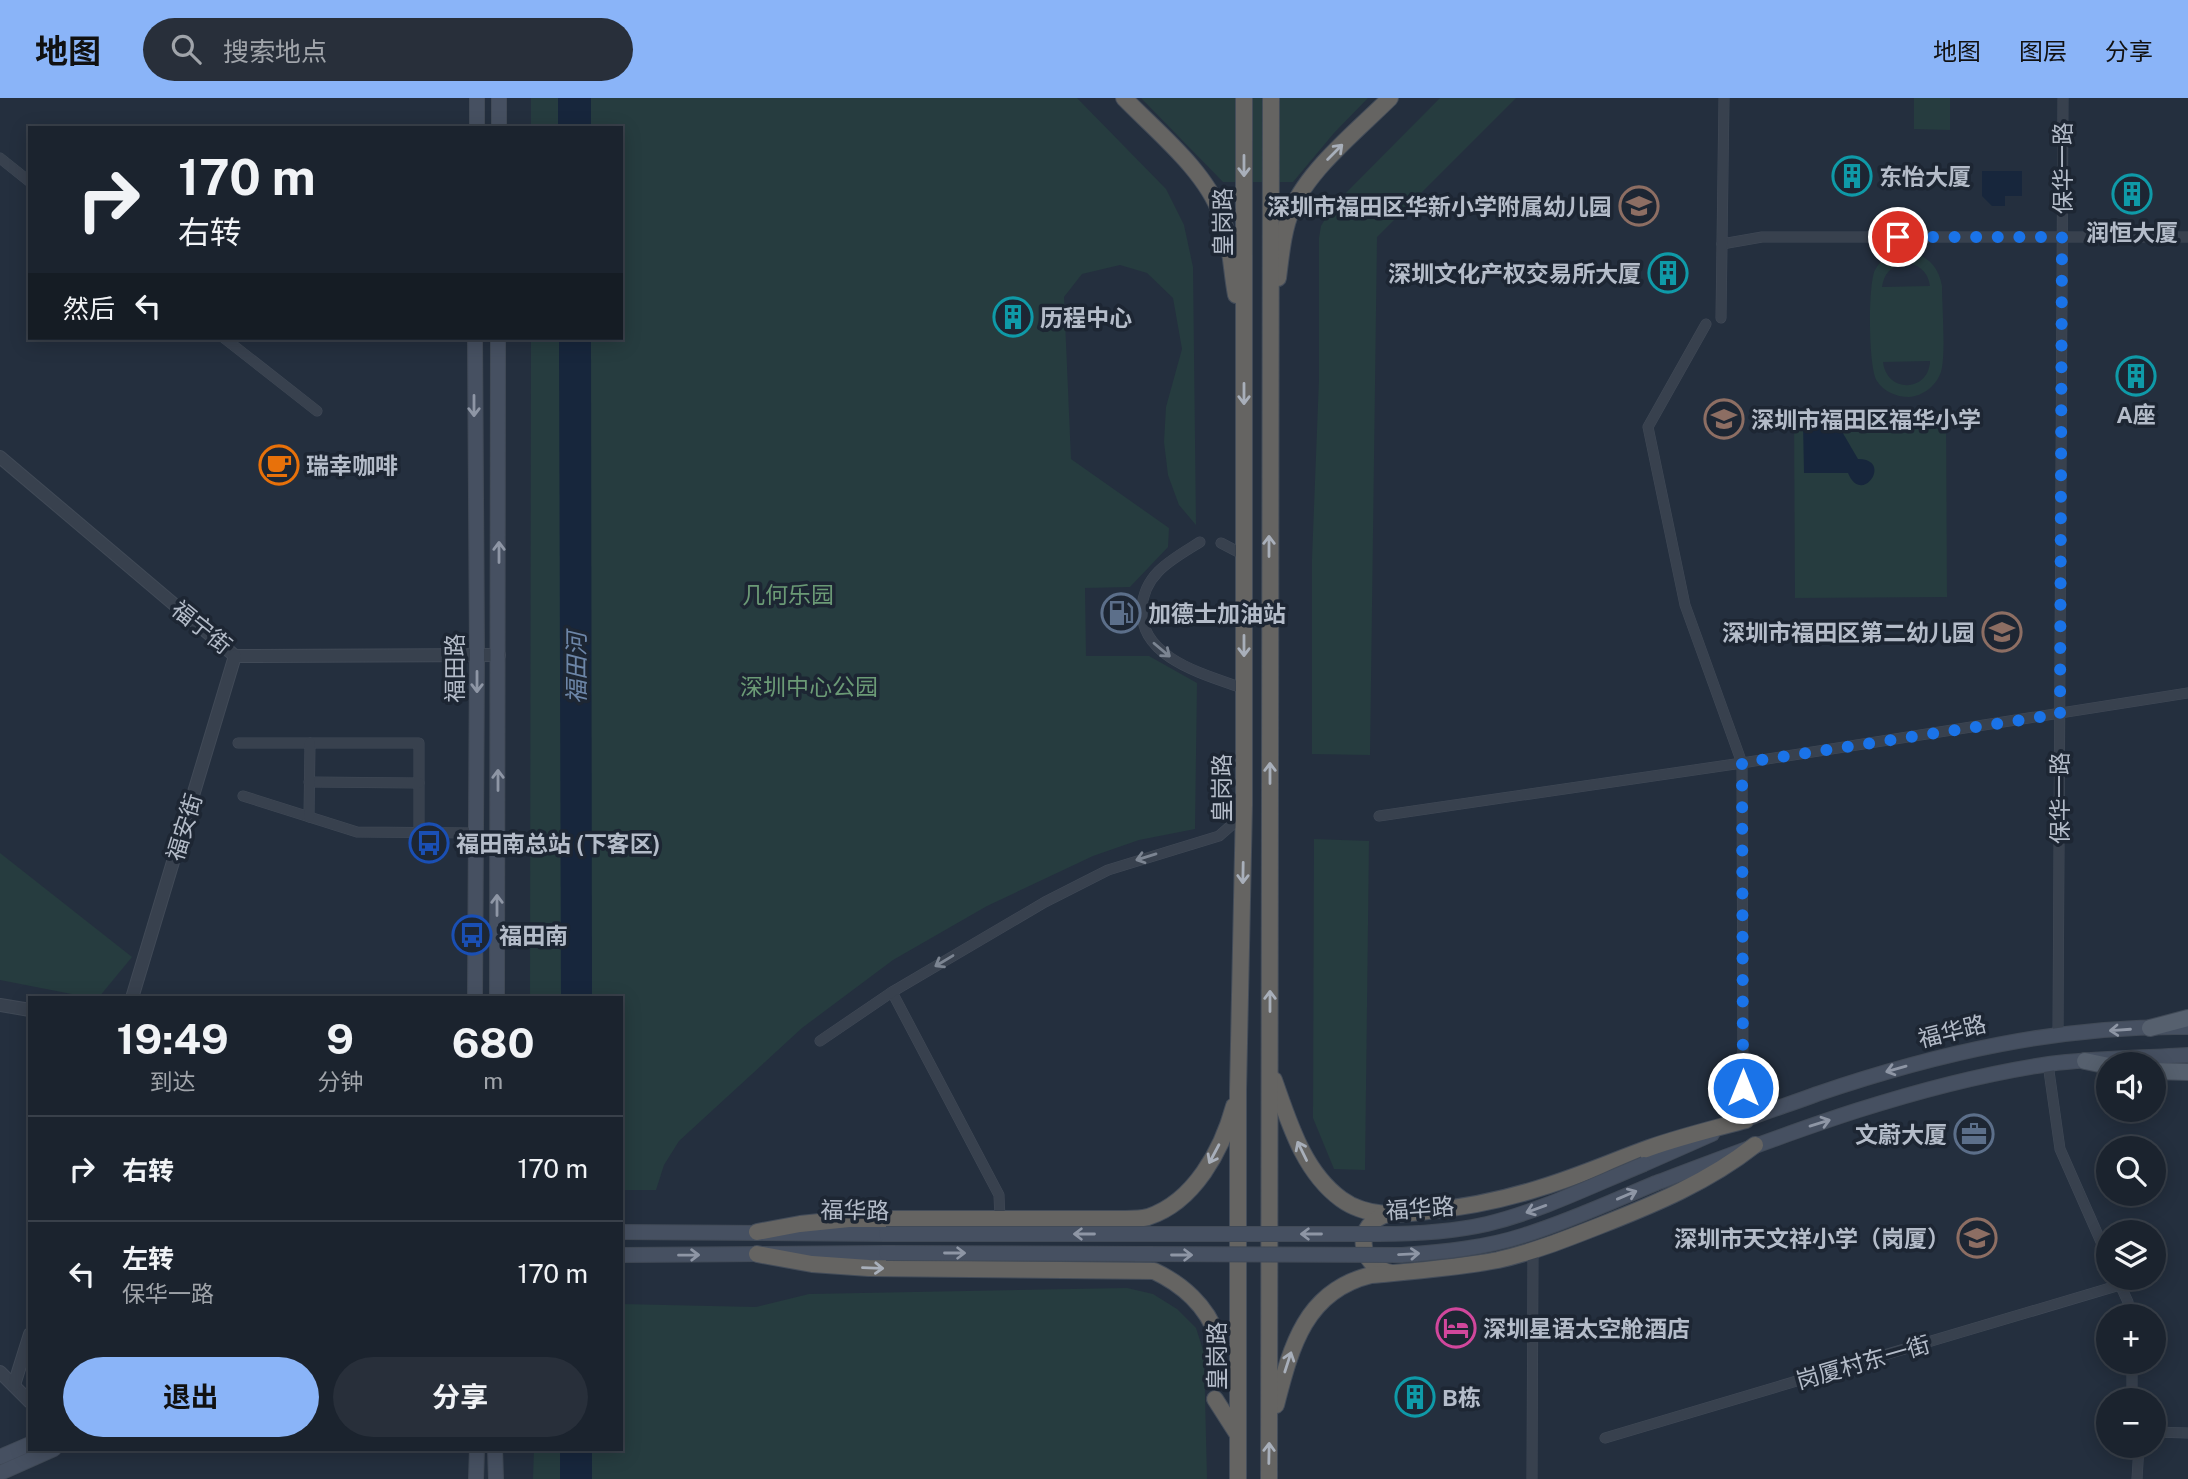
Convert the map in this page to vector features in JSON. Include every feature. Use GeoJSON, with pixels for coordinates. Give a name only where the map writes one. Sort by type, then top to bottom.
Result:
{"type":"FeatureCollection","features":[{"type":"Feature","properties":{"kind":"highway"},"geometry":{"type":"LineString","coordinates":[[1124,98],[1194,170],[1214,198],[1225,229],[1244,327]]}},
{"type":"Feature","properties":{"kind":"highway","name":"皇岗路"},"geometry":{"type":"LineString","coordinates":[[1238,1479],[1238,1091],[1245,689],[1244,98]]}},
{"type":"Feature","properties":{"kind":"highway","name":"皇岗路"},"geometry":{"type":"LineString","coordinates":[[1269,1479],[1271,98]]}},
{"type":"Feature","properties":{"kind":"highway"},"geometry":{"type":"LineString","coordinates":[[1269,350],[1282,248],[1293,207],[1312,176],[1390,98]]}},
{"type":"Feature","properties":{"kind":"highway"},"geometry":{"type":"LineString","coordinates":[[1270,1069],[1292,1130],[1307,1162],[1325,1185],[1341,1200],[1360,1209],[1390,1214]]}},
{"type":"Feature","properties":{"kind":"highway"},"geometry":{"type":"LineString","coordinates":[[757,1232],[849,1219],[1147,1217],[1167,1207],[1188,1191],[1202,1175],[1224,1135],[1238,1091]]}},
{"type":"Feature","properties":{"kind":"highway"},"geometry":{"type":"LineString","coordinates":[[1392,1273],[1369,1261],[1363,1244],[1368,1227],[1382,1216],[1455,1208],[1504,1199],[1662,1144],[1746,1120]]}},
{"type":"Feature","properties":{"kind":"highway"},"geometry":{"type":"LineString","coordinates":[[1270,1427],[1298,1334],[1316,1308],[1340,1287],[1356,1279],[1474,1264],[1533,1251],[1696,1185],[1736,1161],[1755,1145]]}},
{"type":"Feature","properties":{"kind":"highway"},"geometry":{"type":"LineString","coordinates":[[1121,1271],[1135,1264],[1142,1248],[1138,1231],[1125,1219]]}},
{"type":"Feature","properties":{"kind":"highway"},"geometry":{"type":"LineString","coordinates":[[757,1254],[812,1264],[869,1268],[1154,1271],[1168,1277],[1204,1310],[1217,1336]]}},
{"type":"Feature","properties":{"kind":"highway"},"geometry":{"type":"LineString","coordinates":[[1216,1399],[1239,1436]]}},
{"type":"Feature","properties":{"kind":"main road"},"geometry":{"type":"LineString","coordinates":[[477,98],[477,126]]}},
{"type":"Feature","properties":{"kind":"main road"},"geometry":{"type":"LineString","coordinates":[[499,98],[499,126]]}},
{"type":"Feature","properties":{"kind":"main road","name":"福田路"},"geometry":{"type":"LineString","coordinates":[[475,340],[475,996]]}},
{"type":"Feature","properties":{"kind":"main road","name":"福田路"},"geometry":{"type":"LineString","coordinates":[[497,996],[498,340]]}},
{"type":"Feature","properties":{"kind":"main road"},"geometry":{"type":"LineString","coordinates":[[2150,1028],[2188,1018]]}},
{"type":"Feature","properties":{"kind":"main road","name":"福华路"},"geometry":{"type":"LineString","coordinates":[[623,1232],[1379,1234],[1443,1231],[1489,1224],[1535,1210],[1746,1120],[1895,1069],[2013,1040],[2188,1027]]}},
{"type":"Feature","properties":{"kind":"main road","name":"福华路"},"geometry":{"type":"LineString","coordinates":[[623,1255],[1402,1255],[1440,1252],[1524,1236],[1774,1138],[1902,1098],[1996,1074],[2048,1065],[2188,1055]]}},
{"type":"Feature","properties":{"kind":"main road"},"geometry":{"type":"LineString","coordinates":[[2085,1061],[2096,1063]]}},
{"type":"Feature","properties":{"kind":"main road"},"geometry":{"type":"LineString","coordinates":[[2166,1071],[2188,1072]]}},
{"type":"Feature","properties":{"kind":"main road"},"geometry":{"type":"LineString","coordinates":[[0,1457],[28,1445]]}},
{"type":"Feature","properties":{"kind":"main road"},"geometry":{"type":"LineString","coordinates":[[0,1473],[50,1451]]}},
{"type":"Feature","properties":{"kind":"main road"},"geometry":{"type":"LineString","coordinates":[[477,1451],[477,1479]]}},
{"type":"Feature","properties":{"kind":"main road"},"geometry":{"type":"LineString","coordinates":[[495,1451],[495,1479]]}},
{"type":"Feature","properties":{"kind":"street"},"geometry":{"type":"LineString","coordinates":[[1721,318],[1724,98]]}},
{"type":"Feature","properties":{"kind":"street","name":"保华一路"},"geometry":{"type":"LineString","coordinates":[[2058,1035],[2063,98]]}},
{"type":"Feature","properties":{"kind":"street"},"geometry":{"type":"LineString","coordinates":[[0,158],[28,180]]}},
{"type":"Feature","properties":{"kind":"street"},"geometry":{"type":"LineString","coordinates":[[1722,244],[1762,237],[2188,237]]}},
{"type":"Feature","properties":{"kind":"street"},"geometry":{"type":"LineString","coordinates":[[1706,324],[1648,427],[1685,606],[1742,763],[1743,1088],[1746,1120]]}},
{"type":"Feature","properties":{"kind":"street"},"geometry":{"type":"LineString","coordinates":[[227,340],[317,411]]}},
{"type":"Feature","properties":{"kind":"street","name":"福宁街"},"geometry":{"type":"LineString","coordinates":[[0,457],[234,656],[499,654]]}},
{"type":"Feature","properties":{"kind":"street"},"geometry":{"type":"LineString","coordinates":[[1244,533],[1220,543],[1244,555]]}},
{"type":"Feature","properties":{"kind":"street"},"geometry":{"type":"LineString","coordinates":[[1200,542],[1165,565],[1149,582],[1142,604],[1143,628],[1148,638],[1177,661],[1245,689]]}},
{"type":"Feature","properties":{"kind":"street","name":"福安街"},"geometry":{"type":"LineString","coordinates":[[133,996],[234,656]]}},
{"type":"Feature","properties":{"kind":"street"},"geometry":{"type":"LineString","coordinates":[[1379,816],[1742,763],[2188,693]]}},
{"type":"Feature","properties":{"kind":"street"},"geometry":{"type":"LineString","coordinates":[[238,743],[419,743],[419,833]]}},
{"type":"Feature","properties":{"kind":"street"},"geometry":{"type":"LineString","coordinates":[[309,817],[310,743]]}},
{"type":"Feature","properties":{"kind":"street"},"geometry":{"type":"LineString","coordinates":[[309,782],[419,783]]}},
{"type":"Feature","properties":{"kind":"street"},"geometry":{"type":"LineString","coordinates":[[243,796],[357,832],[476,833]]}},
{"type":"Feature","properties":{"kind":"street"},"geometry":{"type":"LineString","coordinates":[[820,1041],[892,992],[1045,902],[1134,861],[1219,836],[1235,822],[1244,805]]}},
{"type":"Feature","properties":{"kind":"street"},"geometry":{"type":"LineString","coordinates":[[892,992],[999,1195],[1000,1219]]}},
{"type":"Feature","properties":{"kind":"street"},"geometry":{"type":"LineString","coordinates":[[0,1005],[28,1010]]}},
{"type":"Feature","properties":{"kind":"street"},"geometry":{"type":"LineString","coordinates":[[2048,1065],[2060,1149],[2096,1231]]}},
{"type":"Feature","properties":{"kind":"street"},"geometry":{"type":"LineString","coordinates":[[1532,1479],[1533,1251]]}},
{"type":"Feature","properties":{"kind":"street","name":"岗厦村东一街"},"geometry":{"type":"LineString","coordinates":[[1605,1437],[2096,1288]]}},
{"type":"Feature","properties":{"kind":"street"},"geometry":{"type":"LineString","coordinates":[[14,1385],[28,1340]]}},
{"type":"Feature","properties":{"kind":"street"},"geometry":{"type":"LineString","coordinates":[[0,1371],[28,1400]]}},
{"type":"Feature","properties":{"kind":"street"},"geometry":{"type":"LineString","coordinates":[[2166,1432],[2188,1433]]}},
{"type":"Feature","properties":{"kind":"street"},"geometry":{"type":"LineString","coordinates":[[2137,1479],[2138,1458]]}},
{"type":"Feature","properties":{"kind":"green space","name":"深圳中心公园"},"geometry":{"type":"Polygon","coordinates":[[[531,98],[1077,98],[1166,189],[1184,225],[1193,267],[1196,525],[1179,505],[1168,475],[1164,442],[1166,407],[1182,349],[1173,298],[1147,273],[1120,265],[1082,274],[1064,297],[1071,459],[1169,528],[1168,547],[1130,587],[1085,588],[1086,656],[1149,656],[1197,683],[1195,829],[1139,840],[1093,856],[987,906],[893,960],[802,1028],[679,1141],[664,1165],[656,1190],[623,1190],[623,996],[530,996],[531,340],[623,340],[623,126],[531,126],[531,98]]]}},
{"type":"Feature","properties":{"kind":"green space"},"geometry":{"type":"Polygon","coordinates":[[[1141,98],[1368,98],[1293,182],[1223,182],[1141,98]]]}},
{"type":"Feature","properties":{"kind":"green space"},"geometry":{"type":"Polygon","coordinates":[[[1440,98],[1516,98],[1377,237],[1370,755],[1312,754],[1312,559],[1319,379],[1321,226],[1333,206],[1440,98]]]}},
{"type":"Feature","properties":{"kind":"green space"},"geometry":{"type":"Polygon","coordinates":[[[1914,98],[1950,98],[1950,130],[1914,129],[1914,98]]]}},
{"type":"Feature","properties":{"kind":"green space"},"geometry":{"type":"Polygon","coordinates":[[[1901,252],[1916,254],[1928,260],[1937,271],[1942,286],[1944,342],[1941,372],[1936,382],[1928,389],[1909,397],[1895,395],[1877,381],[1872,360],[1870,326],[1871,291],[1875,270],[1886,258],[1901,252]],[[1903,263],[1888,272],[1882,287],[1930,286],[1921,269],[1913,264],[1903,263]],[[1930,361],[1883,362],[1892,380],[1908,385],[1923,379],[1930,361]]]}},
{"type":"Feature","properties":{"kind":"green space"},"geometry":{"type":"Polygon","coordinates":[[[1946,414],[1947,597],[1795,598],[1794,415],[1946,414]]]}},
{"type":"Feature","properties":{"kind":"green space"},"geometry":{"type":"Polygon","coordinates":[[[1314,839],[1369,841],[1365,1170],[1334,1169],[1313,1118],[1314,839]]]}},
{"type":"Feature","properties":{"kind":"green space"},"geometry":{"type":"Polygon","coordinates":[[[0,853],[132,957],[100,996],[82,996],[0,980],[0,853]]]}},
{"type":"Feature","properties":{"kind":"green space"},"geometry":{"type":"Polygon","coordinates":[[[1127,1288],[1153,1294],[1177,1309],[1196,1328],[1204,1353],[1207,1479],[533,1479],[534,1451],[623,1451],[623,1304],[756,1307],[809,1294],[1127,1288]]]}},
{"type":"Feature","properties":{"kind":"water"},"geometry":{"type":"Polygon","coordinates":[[[558,98],[591,98],[591,126],[558,126],[558,98]]]}},
{"type":"Feature","properties":{"kind":"water"},"geometry":{"type":"Polygon","coordinates":[[[1982,171],[2022,171],[2022,196],[2005,196],[2005,206],[1992,206],[1982,196],[1982,171]]]}},
{"type":"Feature","properties":{"kind":"water","name":"福田河"},"geometry":{"type":"Polygon","coordinates":[[[559,340],[591,340],[592,996],[561,996],[559,340]]]}},
{"type":"Feature","properties":{"kind":"water"},"geometry":{"type":"Polygon","coordinates":[[[1803,423],[1837,423],[1858,459],[1868,461],[1874,466],[1872,479],[1861,485],[1854,482],[1848,473],[1804,473],[1803,423]]]}},
{"type":"Feature","properties":{"kind":"water"},"geometry":{"type":"Polygon","coordinates":[[[560,1451],[592,1451],[592,1479],[560,1479],[560,1451]]]}},
{"type":"Feature","properties":{"kind":"place","name":"东怡大厦"},"geometry":{"type":"Point","coordinates":[1852,176]}},
{"type":"Feature","properties":{"kind":"place","name":"润恒大厦"},"geometry":{"type":"Point","coordinates":[2132,194]}},
{"type":"Feature","properties":{"kind":"place","name":"深圳市福田区华新小学附属幼儿园"},"geometry":{"type":"Point","coordinates":[1639,206]}},
{"type":"Feature","properties":{"kind":"place","name":"深圳文化产权交易所大厦"},"geometry":{"type":"Point","coordinates":[1668,273]}},
{"type":"Feature","properties":{"kind":"place","name":"历程中心"},"geometry":{"type":"Point","coordinates":[1013,317]}},
{"type":"Feature","properties":{"kind":"place","name":"A座"},"geometry":{"type":"Point","coordinates":[2136,376]}},
{"type":"Feature","properties":{"kind":"place","name":"深圳市福田区福华小学"},"geometry":{"type":"Point","coordinates":[1724,419]}},
{"type":"Feature","properties":{"kind":"place","name":"瑞幸咖啡"},"geometry":{"type":"Point","coordinates":[279,465]}},
{"type":"Feature","properties":{"kind":"place","name":"加德士加油站"},"geometry":{"type":"Point","coordinates":[1121,613]}},
{"type":"Feature","properties":{"kind":"place","name":"深圳市福田区第二幼儿园"},"geometry":{"type":"Point","coordinates":[2002,632]}},
{"type":"Feature","properties":{"kind":"place","name":"福田南总站 (下客区)"},"geometry":{"type":"Point","coordinates":[429,843]}},
{"type":"Feature","properties":{"kind":"place","name":"福田南"},"geometry":{"type":"Point","coordinates":[472,935]}},
{"type":"Feature","properties":{"kind":"place","name":"文蔚大厦"},"geometry":{"type":"Point","coordinates":[1974,1134]}},
{"type":"Feature","properties":{"kind":"place","name":"深圳市天文祥小学（岗厦）"},"geometry":{"type":"Point","coordinates":[1977,1238]}},
{"type":"Feature","properties":{"kind":"place","name":"深圳星语太空舱酒店"},"geometry":{"type":"Point","coordinates":[1456,1328]}},
{"type":"Feature","properties":{"kind":"place","name":"B栋"},"geometry":{"type":"Point","coordinates":[1415,1397]}},
{"type":"Feature","properties":{"kind":"route"},"geometry":{"type":"LineString","coordinates":[[1743,1088],[1742,763],[2060,714],[2062,237],[1898,237]]}},
{"type":"Feature","properties":{"kind":"park label","name":"几何乐园"},"geometry":{"type":"Point","coordinates":[788,594]}}]}
